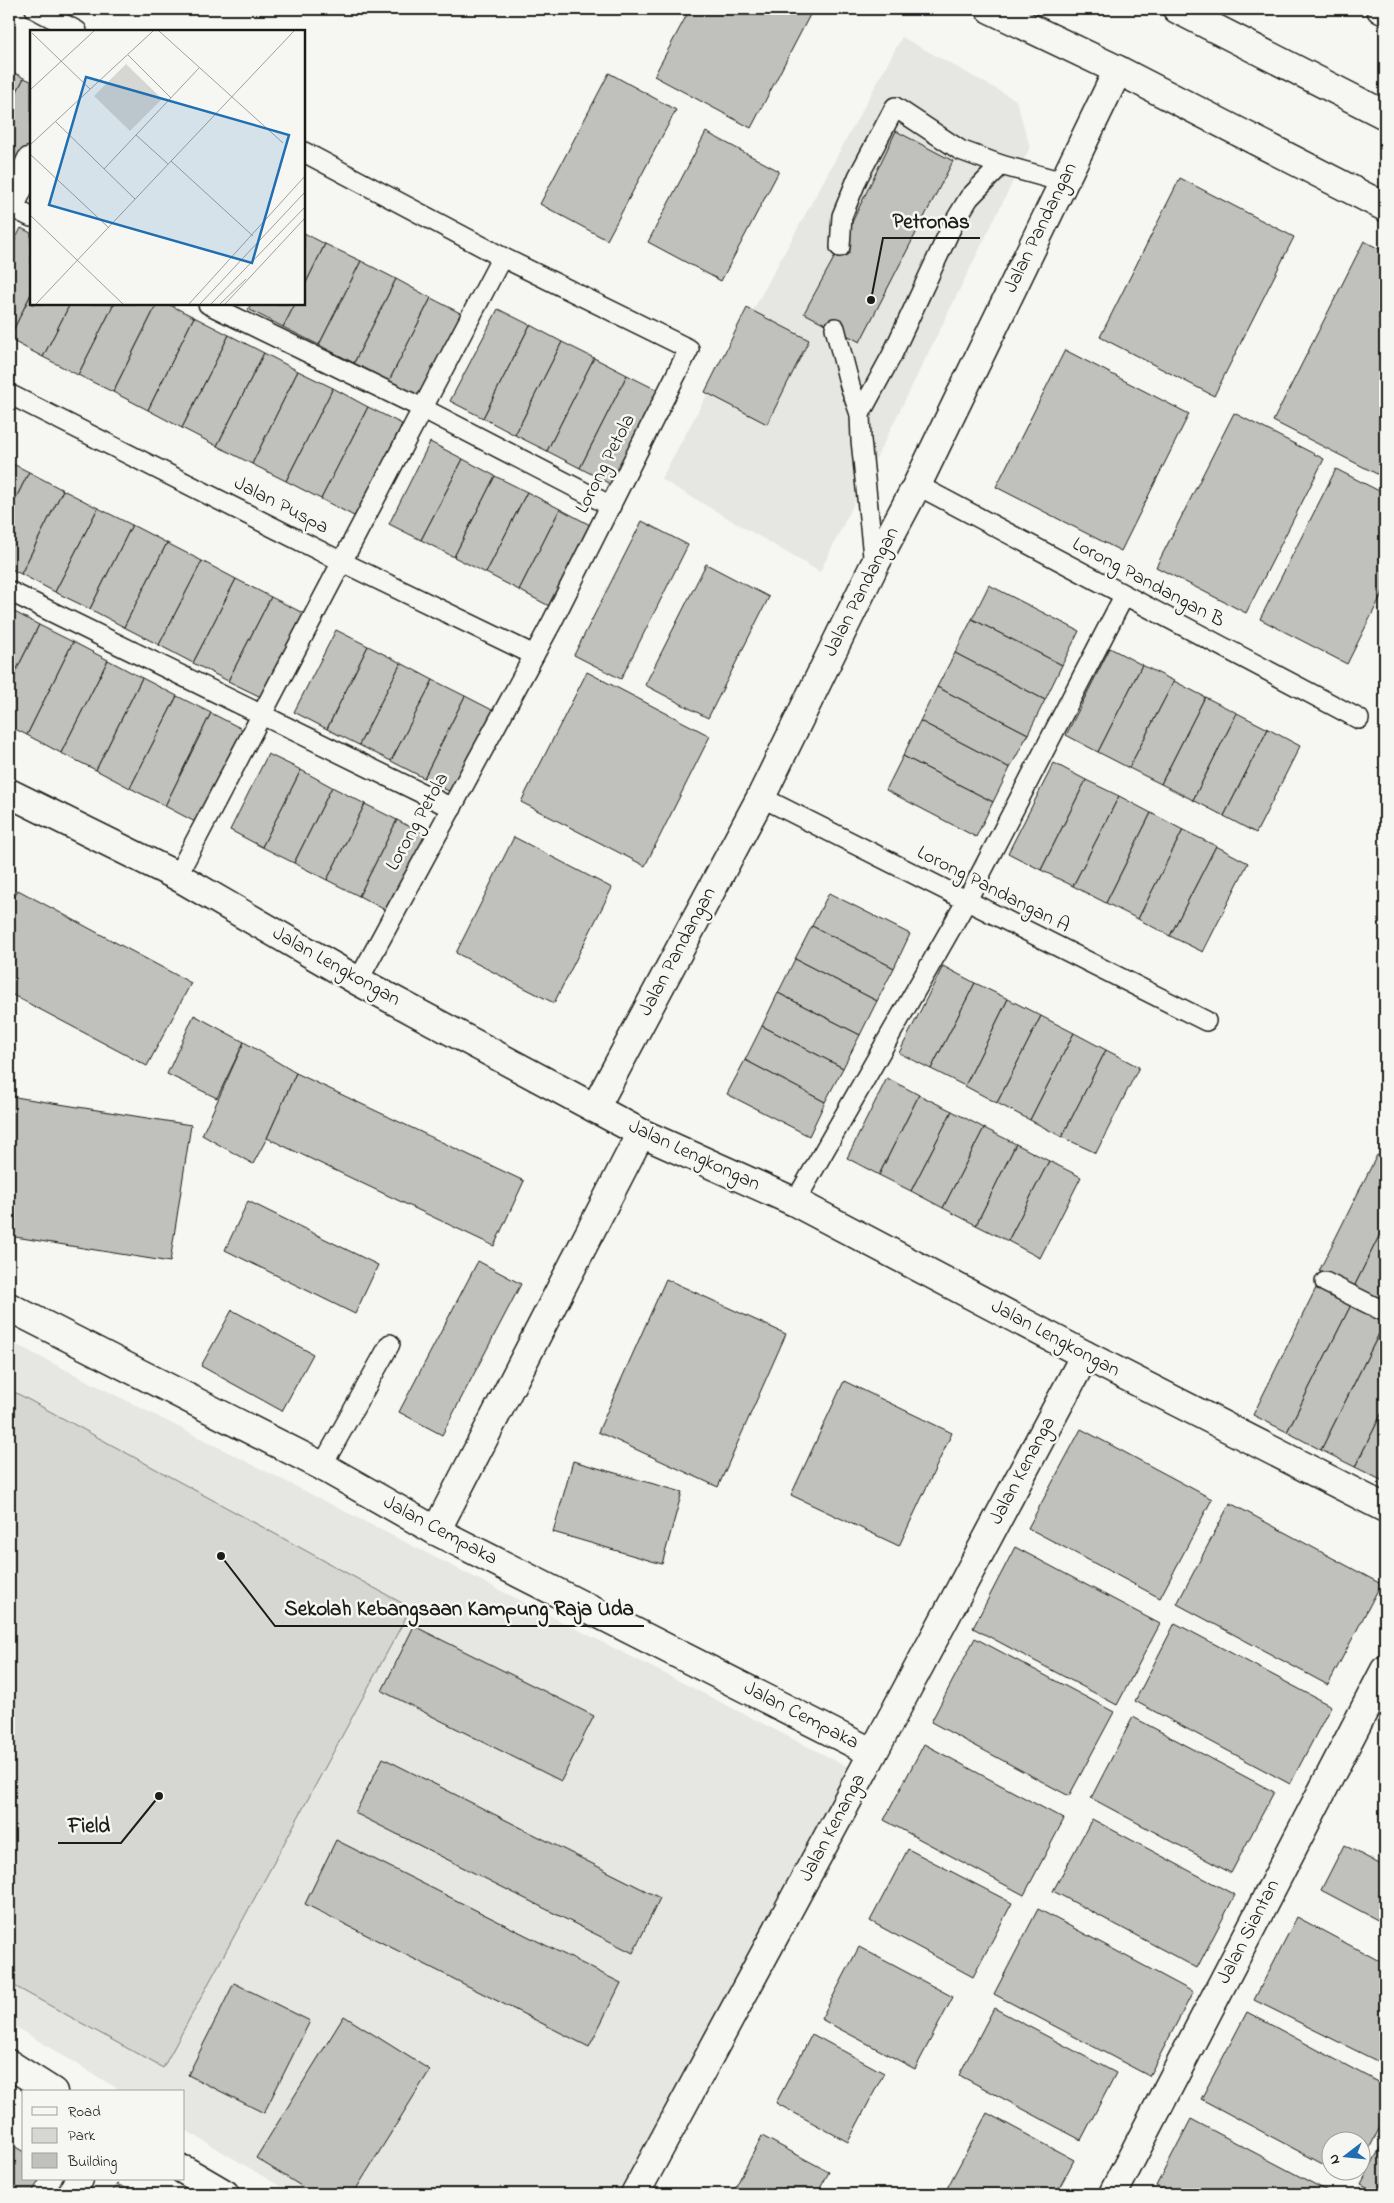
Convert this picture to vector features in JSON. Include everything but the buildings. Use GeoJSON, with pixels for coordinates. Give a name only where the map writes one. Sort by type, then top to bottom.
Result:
{"type":"FeatureCollection","features":[{"type":"Feature","properties":{"kind":"street"},"geometry":{"type":"LineString","coordinates":[[990,9],[1118,70],[1385,207]]}},
{"type":"Feature","properties":{"kind":"street"},"geometry":{"type":"LineString","coordinates":[[1178,9],[1385,115]]}},
{"type":"Feature","properties":{"kind":"street"},"geometry":{"type":"LineString","coordinates":[[1381,9],[1385,11]]}},
{"type":"Feature","properties":{"kind":"street","name":"Jalan Pandangan"},"geometry":{"type":"LineString","coordinates":[[595,1108],[761,797],[874,566],[916,485],[1118,70]]}},
{"type":"Feature","properties":{"kind":"street"},"geometry":{"type":"LineString","coordinates":[[9,207],[30,163]]}},
{"type":"Feature","properties":{"kind":"street","name":"Jalan Lengkongan"},"geometry":{"type":"LineString","coordinates":[[9,793],[177,876],[358,980],[641,1133],[795,1202],[1085,1355],[1385,1508]]}},
{"type":"Feature","properties":{"kind":"street"},"geometry":{"type":"LineString","coordinates":[[436,1530],[641,1133]]}},
{"type":"Feature","properties":{"kind":"street","name":"Jalan Cempaka"},"geometry":{"type":"LineString","coordinates":[[9,1307],[322,1466],[436,1530],[873,1753]]}},
{"type":"Feature","properties":{"kind":"street","name":"Jalan Kenanga"},"geometry":{"type":"LineString","coordinates":[[634,2194],[873,1753],[1085,1355]]}},
{"type":"Feature","properties":{"kind":"street","name":"Jalan Siantan"},"geometry":{"type":"LineString","coordinates":[[1113,2194],[1385,1670]]}},
{"type":"Feature","properties":{"kind":"street"},"geometry":{"type":"LineString","coordinates":[[9,2064],[50,2090]]}},
{"type":"Feature","properties":{"kind":"street"},"geometry":{"type":"LineString","coordinates":[[185,2171],[225,2194]]}},
{"type":"Feature","properties":{"kind":"street"},"geometry":{"type":"LineString","coordinates":[[72,2194],[79,2180]]}},
{"type":"Feature","properties":{"kind":"lane"},"geometry":{"type":"LineString","coordinates":[[35,9],[75,30]]}},
{"type":"Feature","properties":{"kind":"lane"},"geometry":{"type":"LineString","coordinates":[[840,247],[842,216],[845,208],[858,177],[895,107],[960,150],[1001,165],[1063,182]]}},
{"type":"Feature","properties":{"kind":"lane","name":"Lorong Petola"},"geometry":{"type":"LineString","coordinates":[[305,153],[502,257],[689,349],[534,655],[358,980]]}},
{"type":"Feature","properties":{"kind":"lane"},"geometry":{"type":"LineString","coordinates":[[860,414],[892,355],[952,226],[968,198],[1001,165]]}},
{"type":"Feature","properties":{"kind":"lane"},"geometry":{"type":"LineString","coordinates":[[9,207],[30,218]]}},
{"type":"Feature","properties":{"kind":"lane"},"geometry":{"type":"LineString","coordinates":[[177,876],[340,561],[502,257]]}},
{"type":"Feature","properties":{"kind":"lane"},"geometry":{"type":"LineString","coordinates":[[210,305],[422,408],[611,506]]}},
{"type":"Feature","properties":{"kind":"lane"},"geometry":{"type":"LineString","coordinates":[[835,328],[850,386],[860,414],[874,566]]}},
{"type":"Feature","properties":{"kind":"lane","name":"Jalan Puspa"},"geometry":{"type":"LineString","coordinates":[[9,394],[340,561],[534,655]]}},
{"type":"Feature","properties":{"kind":"lane","name":"Lorong Pandangan B"},"geometry":{"type":"LineString","coordinates":[[916,485],[1358,719]]}},
{"type":"Feature","properties":{"kind":"lane"},"geometry":{"type":"LineString","coordinates":[[9,591],[452,808]]}},
{"type":"Feature","properties":{"kind":"lane"},"geometry":{"type":"LineString","coordinates":[[795,1202],[966,902],[1124,596]]}},
{"type":"Feature","properties":{"kind":"lane","name":"Lorong Pandangan A"},"geometry":{"type":"LineString","coordinates":[[761,797],[966,902],[1206,1021]]}},
{"type":"Feature","properties":{"kind":"lane"},"geometry":{"type":"LineString","coordinates":[[1325,1282],[1385,1312]]}},
{"type":"Feature","properties":{"kind":"lane"},"geometry":{"type":"LineString","coordinates":[[322,1466],[390,1344]]}},
{"type":"Feature","properties":{"kind":"shaded area"},"geometry":{"type":"Polygon","coordinates":[[[902,37],[1016,100],[1030,147],[820,572],[661,479],[902,37]]]}},
{"type":"Feature","properties":{"kind":"shaded area"},"geometry":{"type":"Polygon","coordinates":[[[9,1341],[856,1771],[622,2194],[293,2194],[185,2130],[185,2090],[120,2090],[9,2023],[9,1341]]]}},
{"type":"Feature","properties":{"kind":"green space"},"geometry":{"type":"Polygon","coordinates":[[[9,1389],[411,1608],[163,2068],[9,1983],[9,1389]]]}},
{"type":"Feature","properties":{"kind":"place","name":"Petronas"},"geometry":{"type":"Point","coordinates":[871,300]}},
{"type":"Feature","properties":{"kind":"place","name":"Sekolah Kebangsaan Kampung Raja Uda"},"geometry":{"type":"Point","coordinates":[221,1556]}},
{"type":"Feature","properties":{"kind":"place","name":"Field"},"geometry":{"type":"Point","coordinates":[159,1796]}}]}
